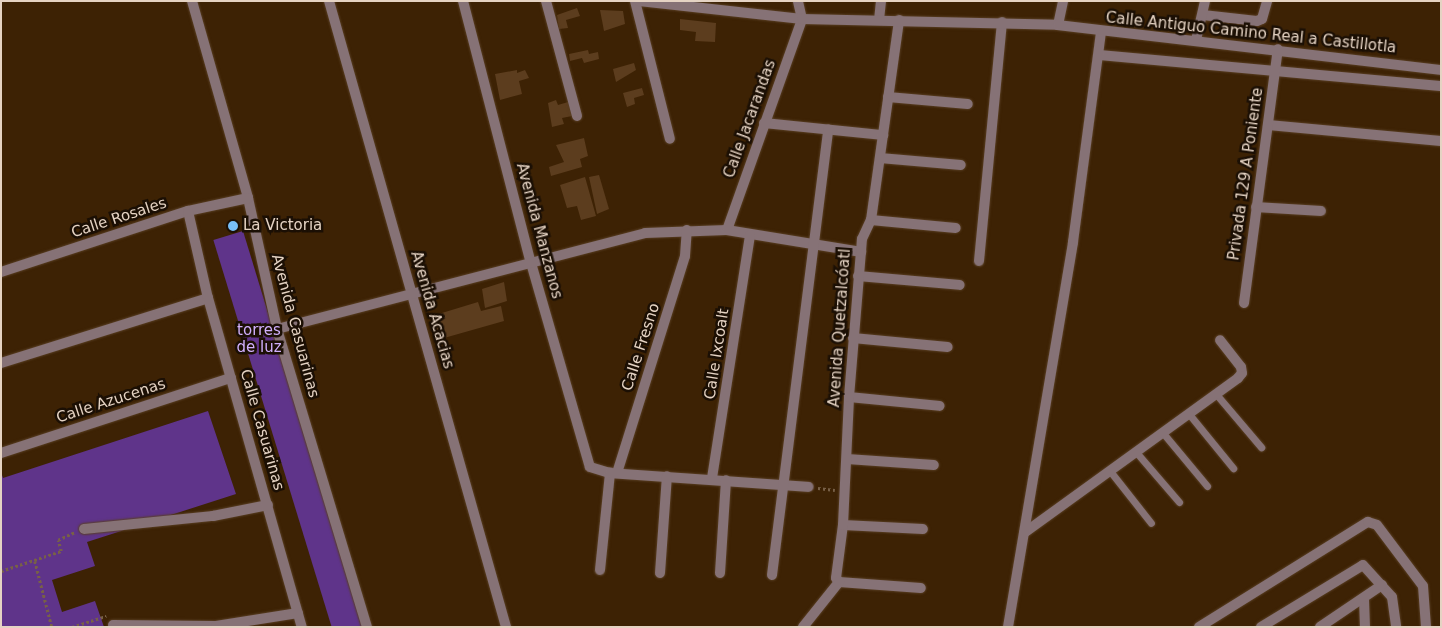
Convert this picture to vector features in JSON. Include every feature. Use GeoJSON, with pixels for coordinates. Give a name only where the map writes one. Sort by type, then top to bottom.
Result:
{"type":"FeatureCollection","features":[{"type":"Feature","properties":{"kind":"street","name":"Avenida Casuarinas"},"geometry":{"type":"LineString","coordinates":[[192,1],[248,198],[277,329],[367,627]]}},
{"type":"Feature","properties":{"kind":"street","name":"Avenida Acacias"},"geometry":{"type":"LineString","coordinates":[[329,1],[506,627]]}},
{"type":"Feature","properties":{"kind":"street","name":"Avenida Manzanos"},"geometry":{"type":"LineString","coordinates":[[463,1],[531,262],[590,467],[613,473]]}},
{"type":"Feature","properties":{"kind":"street"},"geometry":{"type":"LineString","coordinates":[[546,1],[576,116]]}},
{"type":"Feature","properties":{"kind":"street"},"geometry":{"type":"LineString","coordinates":[[637,1],[670,139]]}},
{"type":"Feature","properties":{"kind":"street","name":"Calle Antiguo Camino Real a Castillotla"},"geometry":{"type":"LineString","coordinates":[[637,1],[802,19],[1002,22],[1058,25],[1278,49],[1441,70]]}},
{"type":"Feature","properties":{"kind":"street"},"geometry":{"type":"LineString","coordinates":[[798,1],[802,19]]}},
{"type":"Feature","properties":{"kind":"street"},"geometry":{"type":"LineString","coordinates":[[879,20],[881,1]]}},
{"type":"Feature","properties":{"kind":"street"},"geometry":{"type":"LineString","coordinates":[[1058,25],[1062,1]]}},
{"type":"Feature","properties":{"kind":"street"},"geometry":{"type":"LineString","coordinates":[[1196,40],[1205,1]]}},
{"type":"Feature","properties":{"kind":"street"},"geometry":{"type":"LineString","coordinates":[[1203,15],[1257,21],[1262,19],[1267,1]]}},
{"type":"Feature","properties":{"kind":"street","name":"Calle Jacarandas"},"geometry":{"type":"LineString","coordinates":[[727,230],[802,19]]}},
{"type":"Feature","properties":{"kind":"street","name":"Avenida Quetzalcóatl"},"geometry":{"type":"LineString","coordinates":[[840,582],[836,578],[843,525],[843,491],[847,459],[849,397],[858,276],[862,239],[872,220],[899,20]]}},
{"type":"Feature","properties":{"kind":"street"},"geometry":{"type":"LineString","coordinates":[[979,262],[1002,22]]}},
{"type":"Feature","properties":{"kind":"street"},"geometry":{"type":"LineString","coordinates":[[1008,627],[1074,227],[1101,31]]}},
{"type":"Feature","properties":{"kind":"street","name":"Privada 129 A Poniente"},"geometry":{"type":"LineString","coordinates":[[1244,303],[1278,49]]}},
{"type":"Feature","properties":{"kind":"street"},"geometry":{"type":"LineString","coordinates":[[1099,55],[1275,73],[1441,86]]}},
{"type":"Feature","properties":{"kind":"street"},"geometry":{"type":"LineString","coordinates":[[888,97],[968,104]]}},
{"type":"Feature","properties":{"kind":"street"},"geometry":{"type":"LineString","coordinates":[[764,123],[883,136]]}},
{"type":"Feature","properties":{"kind":"street"},"geometry":{"type":"LineString","coordinates":[[1268,125],[1441,141]]}},
{"type":"Feature","properties":{"kind":"street"},"geometry":{"type":"LineString","coordinates":[[772,575],[812,244],[828,130]]}},
{"type":"Feature","properties":{"kind":"street"},"geometry":{"type":"LineString","coordinates":[[880,158],[961,165]]}},
{"type":"Feature","properties":{"kind":"street","name":"Calle Rosales"},"geometry":{"type":"LineString","coordinates":[[1,272],[188,211],[248,198]]}},
{"type":"Feature","properties":{"kind":"street"},"geometry":{"type":"LineString","coordinates":[[1256,207],[1321,211]]}},
{"type":"Feature","properties":{"kind":"street","name":"Calle Casuarinas"},"geometry":{"type":"LineString","coordinates":[[188,211],[208,298],[302,627]]}},
{"type":"Feature","properties":{"kind":"street"},"geometry":{"type":"LineString","coordinates":[[872,220],[956,228]]}},
{"type":"Feature","properties":{"kind":"street","name":"Calle Fresno"},"geometry":{"type":"LineString","coordinates":[[600,570],[613,473],[685,256],[687,230]]}},
{"type":"Feature","properties":{"kind":"street"},"geometry":{"type":"LineString","coordinates":[[277,329],[645,233],[727,230],[861,252]]}},
{"type":"Feature","properties":{"kind":"street","name":"Calle Ixcoalt"},"geometry":{"type":"LineString","coordinates":[[712,478],[750,235]]}},
{"type":"Feature","properties":{"kind":"street"},"geometry":{"type":"LineString","coordinates":[[858,276],[960,285]]}},
{"type":"Feature","properties":{"kind":"street"},"geometry":{"type":"LineString","coordinates":[[1,363],[208,298]]}},
{"type":"Feature","properties":{"kind":"street"},"geometry":{"type":"LineString","coordinates":[[854,338],[948,347]]}},
{"type":"Feature","properties":{"kind":"street"},"geometry":{"type":"LineString","coordinates":[[1024,533],[1189,414],[1242,373],[1220,340]]}},
{"type":"Feature","properties":{"kind":"street","name":"Calle Azucenas"},"geometry":{"type":"LineString","coordinates":[[1,453],[231,378]]}},
{"type":"Feature","properties":{"kind":"street"},"geometry":{"type":"LineString","coordinates":[[849,397],[940,406]]}},
{"type":"Feature","properties":{"kind":"street"},"geometry":{"type":"LineString","coordinates":[[847,459],[934,465]]}},
{"type":"Feature","properties":{"kind":"street"},"geometry":{"type":"LineString","coordinates":[[613,473],[712,478],[809,487]]}},
{"type":"Feature","properties":{"kind":"street"},"geometry":{"type":"LineString","coordinates":[[660,573],[667,476]]}},
{"type":"Feature","properties":{"kind":"street"},"geometry":{"type":"LineString","coordinates":[[720,573],[726,480]]}},
{"type":"Feature","properties":{"kind":"street"},"geometry":{"type":"LineString","coordinates":[[84,529],[213,516],[268,505]]}},
{"type":"Feature","properties":{"kind":"street"},"geometry":{"type":"LineString","coordinates":[[1199,627],[1368,522],[1377,525],[1423,586],[1426,627]]}},
{"type":"Feature","properties":{"kind":"street"},"geometry":{"type":"LineString","coordinates":[[843,525],[923,529]]}},
{"type":"Feature","properties":{"kind":"street"},"geometry":{"type":"LineString","coordinates":[[1261,627],[1359,566],[1367,567],[1392,597],[1396,627]]}},
{"type":"Feature","properties":{"kind":"street"},"geometry":{"type":"LineString","coordinates":[[803,627],[840,582],[921,588]]}},
{"type":"Feature","properties":{"kind":"street"},"geometry":{"type":"LineString","coordinates":[[1320,627],[1364,599],[1382,584]]}},
{"type":"Feature","properties":{"kind":"street"},"geometry":{"type":"LineString","coordinates":[[1364,599],[1365,627]]}},
{"type":"Feature","properties":{"kind":"street"},"geometry":{"type":"LineString","coordinates":[[113,625],[216,626],[298,613]]}},
{"type":"Feature","properties":{"kind":"lane"},"geometry":{"type":"LineString","coordinates":[[1216,394],[1261,447]]}},
{"type":"Feature","properties":{"kind":"lane"},"geometry":{"type":"LineString","coordinates":[[1189,414],[1233,468]]}},
{"type":"Feature","properties":{"kind":"lane"},"geometry":{"type":"LineString","coordinates":[[1163,433],[1206,486]]}},
{"type":"Feature","properties":{"kind":"lane"},"geometry":{"type":"LineString","coordinates":[[1136,452],[1178,502]]}},
{"type":"Feature","properties":{"kind":"lane"},"geometry":{"type":"LineString","coordinates":[[1110,471],[1151,523]]}},
{"type":"Feature","properties":{"kind":"path"},"geometry":{"type":"LineString","coordinates":[[809,487],[843,491]]}},
{"type":"Feature","properties":{"kind":"path"},"geometry":{"type":"LineString","coordinates":[[1,571],[61,551],[58,540],[84,529]]}},
{"type":"Feature","properties":{"kind":"path"},"geometry":{"type":"LineString","coordinates":[[34,560],[52,627]]}},
{"type":"Feature","properties":{"kind":"path"},"geometry":{"type":"LineString","coordinates":[[72,627],[110,614],[113,625]]}},
{"type":"Feature","properties":{"kind":"green space","name":"torres de luz"},"geometry":{"type":"Polygon","coordinates":[[[243,231],[364,627],[332,627],[213,240],[243,231]]]}},
{"type":"Feature","properties":{"kind":"green space"},"geometry":{"type":"Polygon","coordinates":[[[208,411],[236,494],[87,542],[95,566],[52,580],[62,612],[95,601],[104,627],[1,627],[1,472],[3,478],[208,411]]]}},
{"type":"Feature","properties":{"kind":"building"},"geometry":{"type":"Polygon","coordinates":[[[577,8],[580,16],[566,20],[568,28],[559,29],[557,15],[577,8]]]}},
{"type":"Feature","properties":{"kind":"building"},"geometry":{"type":"Polygon","coordinates":[[[600,10],[623,11],[625,24],[604,31],[600,10]]]}},
{"type":"Feature","properties":{"kind":"building"},"geometry":{"type":"Polygon","coordinates":[[[680,19],[716,23],[715,42],[695,41],[696,32],[680,30],[680,19]]]}},
{"type":"Feature","properties":{"kind":"building"},"geometry":{"type":"Polygon","coordinates":[[[588,50],[589,54],[598,52],[599,59],[584,63],[582,58],[570,61],[569,54],[588,50]]]}},
{"type":"Feature","properties":{"kind":"building"},"geometry":{"type":"Polygon","coordinates":[[[634,63],[636,70],[616,82],[613,69],[634,63]]]}},
{"type":"Feature","properties":{"kind":"building"},"geometry":{"type":"Polygon","coordinates":[[[517,70],[517,73],[525,70],[529,78],[519,81],[522,94],[500,100],[495,74],[517,70]]]}},
{"type":"Feature","properties":{"kind":"building"},"geometry":{"type":"Polygon","coordinates":[[[642,88],[644,95],[634,98],[635,104],[627,107],[623,93],[642,88]]]}},
{"type":"Feature","properties":{"kind":"building"},"geometry":{"type":"Polygon","coordinates":[[[556,100],[558,105],[568,102],[572,116],[562,118],[564,124],[552,127],[548,103],[556,100]]]}},
{"type":"Feature","properties":{"kind":"building"},"geometry":{"type":"Polygon","coordinates":[[[584,138],[588,156],[580,159],[582,167],[551,176],[549,167],[564,162],[556,145],[584,138]]]}},
{"type":"Feature","properties":{"kind":"building"},"geometry":{"type":"Polygon","coordinates":[[[599,175],[609,209],[597,214],[589,177],[599,175]]]}},
{"type":"Feature","properties":{"kind":"building"},"geometry":{"type":"Polygon","coordinates":[[[585,177],[596,216],[581,220],[577,206],[567,208],[560,185],[585,177]]]}},
{"type":"Feature","properties":{"kind":"building"},"geometry":{"type":"Polygon","coordinates":[[[504,282],[507,301],[485,308],[482,289],[504,282]]]}},
{"type":"Feature","properties":{"kind":"building"},"geometry":{"type":"Polygon","coordinates":[[[478,302],[481,311],[501,306],[504,321],[437,340],[432,316],[478,302]]]}},
{"type":"Feature","properties":{"kind":"place","name":"La Victoria"},"geometry":{"type":"Point","coordinates":[233,226]}}]}
